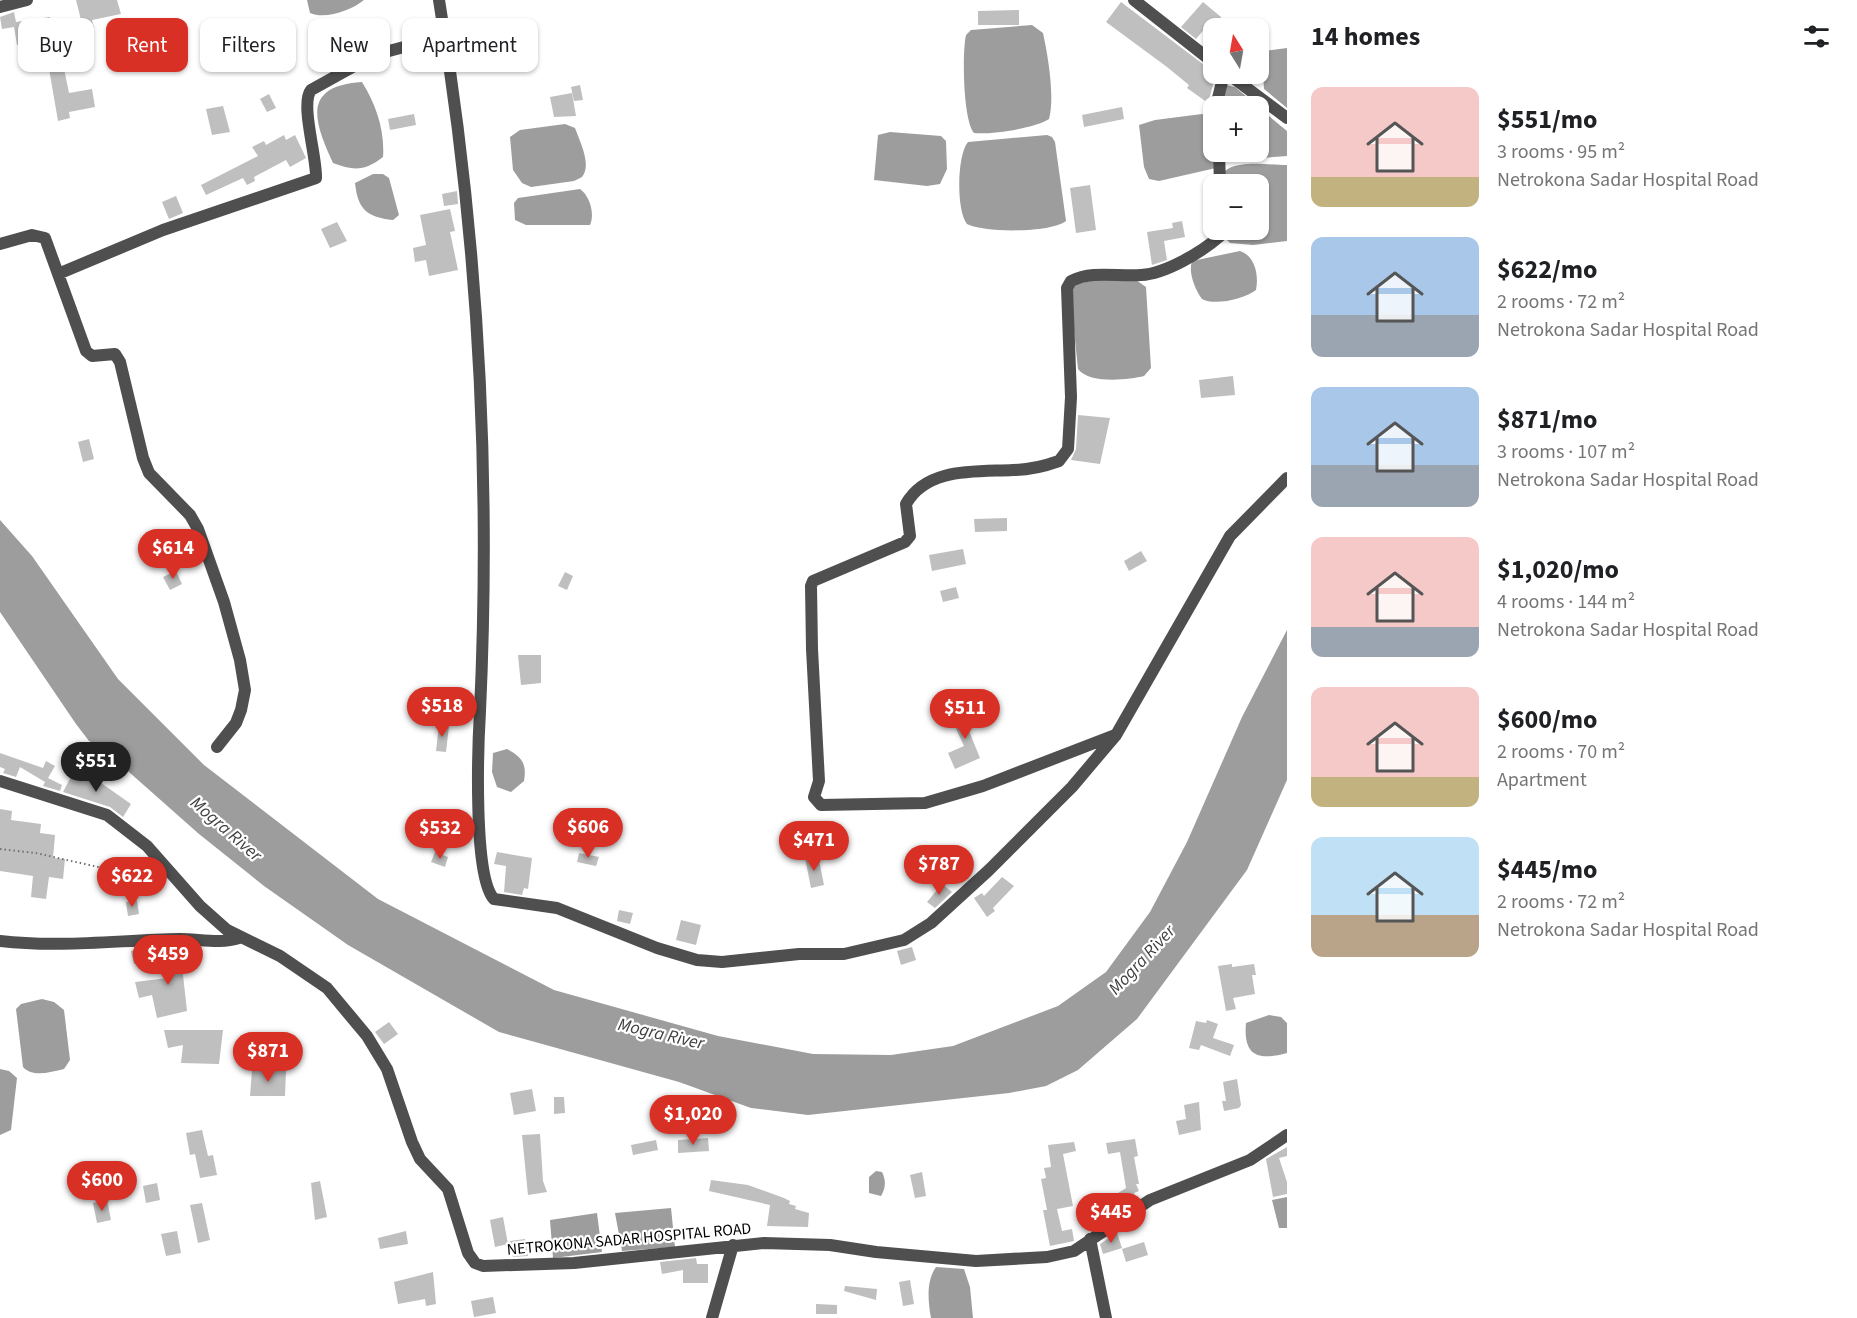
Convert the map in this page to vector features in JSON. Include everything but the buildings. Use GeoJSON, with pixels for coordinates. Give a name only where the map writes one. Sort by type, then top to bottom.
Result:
{"type":"FeatureCollection","features":[{"type":"Feature","properties":{"kind":"street"},"geometry":{"type":"LineString","coordinates":[[0,8],[27,0]]}},
{"type":"Feature","properties":{"kind":"street"},"geometry":{"type":"LineString","coordinates":[[439,0],[442,18]]}},
{"type":"Feature","properties":{"kind":"street"},"geometry":{"type":"LineString","coordinates":[[1134,0],[1203,54]]}},
{"type":"Feature","properties":{"kind":"street"},"geometry":{"type":"LineString","coordinates":[[58,274],[163,230],[316,178],[317,162],[306,103],[311,90],[374,55],[402,48]]}},
{"type":"Feature","properties":{"kind":"street"},"geometry":{"type":"LineString","coordinates":[[451,72],[456,103],[477,322],[483,632],[477,765],[481,835],[488,893],[501,901],[557,908],[657,948],[698,960],[722,962],[799,954],[844,954],[904,940],[931,922],[989,870],[1072,787],[1116,735],[1230,536],[1287,478]]}},
{"type":"Feature","properties":{"kind":"street"},"geometry":{"type":"LineString","coordinates":[[1240,84],[1287,118]]}},
{"type":"Feature","properties":{"kind":"street"},"geometry":{"type":"LineString","coordinates":[[0,244],[32,235],[45,238],[86,351],[92,356],[110,353],[117,356],[131,400],[149,473],[195,523],[224,602],[245,690],[236,723],[217,747]]}},
{"type":"Feature","properties":{"kind":"street"},"geometry":{"type":"LineString","coordinates":[[1116,735],[983,786],[925,803],[821,805],[814,797],[819,781],[811,586],[813,581],[905,542],[910,537],[906,504],[918,488],[958,472],[1015,471],[1059,461],[1068,450],[1071,387],[1067,288],[1071,281],[1086,276],[1116,273],[1142,275],[1176,264],[1208,247],[1216,240]]}},
{"type":"Feature","properties":{"kind":"street","name":"NETROKONA SADAR HOSPITAL ROAD"},"geometry":{"type":"LineString","coordinates":[[0,781],[107,815],[147,846],[200,906],[239,938],[280,956],[327,988],[367,1036],[387,1069],[420,1159],[448,1189],[462,1239],[475,1263],[483,1266],[574,1263],[733,1245],[793,1243],[830,1245],[920,1257],[986,1261],[1016,1260],[1074,1251],[1150,1200],[1250,1160],[1287,1135]]}},
{"type":"Feature","properties":{"kind":"street"},"geometry":{"type":"LineString","coordinates":[[0,941],[28,945],[181,939],[222,941],[239,938]]}},
{"type":"Feature","properties":{"kind":"street"},"geometry":{"type":"LineString","coordinates":[[1090,1239],[1106,1318]]}},
{"type":"Feature","properties":{"kind":"street"},"geometry":{"type":"LineString","coordinates":[[712,1318],[733,1245]]}},
{"type":"Feature","properties":{"kind":"path"},"geometry":{"type":"LineString","coordinates":[[0,849],[66,858],[154,879],[174,874]]}},
{"type":"Feature","properties":{"kind":"water"},"geometry":{"type":"Polygon","coordinates":[[[307,0],[364,0],[353,7],[331,15],[316,15],[310,13],[307,0]]]}},
{"type":"Feature","properties":{"kind":"water"},"geometry":{"type":"Polygon","coordinates":[[[1032,25],[1043,33],[1047,53],[1051,88],[1049,119],[1013,130],[974,133],[970,126],[966,101],[964,70],[966,35],[971,30],[1032,25]]]}},
{"type":"Feature","properties":{"kind":"water"},"geometry":{"type":"Polygon","coordinates":[[[1287,48],[1287,108],[1264,89],[1264,84],[1269,84],[1269,50],[1287,48]]]}},
{"type":"Feature","properties":{"kind":"water"},"geometry":{"type":"Polygon","coordinates":[[[362,82],[378,118],[383,137],[383,157],[371,165],[353,168],[333,163],[321,134],[318,109],[321,99],[329,91],[342,85],[362,82]]]}},
{"type":"Feature","properties":{"kind":"water"},"geometry":{"type":"Polygon","coordinates":[[[1226,85],[1235,87],[1246,96],[1223,96],[1226,85]]]}},
{"type":"Feature","properties":{"kind":"water"},"geometry":{"type":"Polygon","coordinates":[[[1203,114],[1203,162],[1216,162],[1216,168],[1159,181],[1149,179],[1144,167],[1139,125],[1155,120],[1203,114]]]}},
{"type":"Feature","properties":{"kind":"water"},"geometry":{"type":"Polygon","coordinates":[[[1269,116],[1287,131],[1287,156],[1269,157],[1269,116]]]}},
{"type":"Feature","properties":{"kind":"water"},"geometry":{"type":"Polygon","coordinates":[[[565,124],[575,128],[582,146],[586,166],[582,177],[574,181],[531,187],[522,183],[513,170],[510,137],[520,130],[565,124]]]}},
{"type":"Feature","properties":{"kind":"water"},"geometry":{"type":"Polygon","coordinates":[[[890,132],[941,136],[946,141],[947,169],[940,184],[927,186],[874,180],[878,135],[890,132]]]}},
{"type":"Feature","properties":{"kind":"water"},"geometry":{"type":"Polygon","coordinates":[[[1047,135],[1055,142],[1066,221],[1033,230],[988,229],[967,224],[961,207],[959,183],[962,158],[968,142],[1047,135]]]}},
{"type":"Feature","properties":{"kind":"water"},"geometry":{"type":"Polygon","coordinates":[[[1238,165],[1287,165],[1287,241],[1253,245],[1230,243],[1227,240],[1269,240],[1269,174],[1225,174],[1225,171],[1238,165]]]}},
{"type":"Feature","properties":{"kind":"water"},"geometry":{"type":"Polygon","coordinates":[[[373,174],[383,174],[389,178],[399,215],[393,220],[370,214],[361,206],[355,183],[373,174]]]}},
{"type":"Feature","properties":{"kind":"water"},"geometry":{"type":"Polygon","coordinates":[[[580,189],[591,206],[590,225],[526,225],[515,220],[514,203],[518,198],[580,189]]]}},
{"type":"Feature","properties":{"kind":"water"},"geometry":{"type":"Polygon","coordinates":[[[1240,251],[1249,257],[1255,267],[1256,290],[1245,296],[1229,300],[1214,302],[1202,299],[1193,281],[1192,261],[1240,251]]]}},
{"type":"Feature","properties":{"kind":"water"},"geometry":{"type":"Polygon","coordinates":[[[1099,279],[1136,280],[1146,287],[1151,368],[1144,376],[1128,379],[1099,379],[1083,374],[1078,369],[1071,301],[1073,285],[1099,279]]]}},
{"type":"Feature","properties":{"kind":"water","name":"Mogra River"},"geometry":{"type":"Polygon","coordinates":[[[0,520],[32,556],[118,679],[204,765],[378,899],[554,990],[718,1036],[813,1054],[891,1055],[953,1046],[1058,1006],[1106,972],[1150,912],[1187,842],[1242,717],[1287,630],[1287,780],[1247,870],[1137,1019],[1078,1070],[1046,1086],[1009,1093],[808,1115],[751,1108],[679,1082],[499,1032],[348,945],[264,886],[199,834],[103,749],[89,741],[76,724],[0,612],[0,520]]]}},
{"type":"Feature","properties":{"kind":"water"},"geometry":{"type":"Polygon","coordinates":[[[507,749],[520,758],[525,770],[524,781],[511,792],[497,787],[492,772],[493,753],[507,749]]]}},
{"type":"Feature","properties":{"kind":"water"},"geometry":{"type":"Polygon","coordinates":[[[42,999],[54,1002],[64,1010],[70,1060],[64,1069],[48,1073],[32,1072],[23,1067],[16,1009],[21,1004],[42,999]]]}},
{"type":"Feature","properties":{"kind":"water"},"geometry":{"type":"Polygon","coordinates":[[[1269,1015],[1281,1017],[1287,1023],[1287,1053],[1260,1056],[1250,1049],[1247,1043],[1246,1023],[1269,1015]]]}},
{"type":"Feature","properties":{"kind":"water"},"geometry":{"type":"Polygon","coordinates":[[[0,1069],[9,1071],[17,1078],[11,1130],[0,1135],[0,1069]]]}},
{"type":"Feature","properties":{"kind":"water"},"geometry":{"type":"Polygon","coordinates":[[[876,1171],[882,1172],[884,1178],[885,1187],[881,1196],[869,1193],[869,1177],[876,1171]]]}},
{"type":"Feature","properties":{"kind":"water"},"geometry":{"type":"Polygon","coordinates":[[[1287,1197],[1287,1228],[1279,1228],[1272,1200],[1287,1197]]]}},
{"type":"Feature","properties":{"kind":"water"},"geometry":{"type":"Polygon","coordinates":[[[671,1208],[675,1247],[622,1251],[615,1213],[671,1208]]]}},
{"type":"Feature","properties":{"kind":"water"},"geometry":{"type":"Polygon","coordinates":[[[597,1213],[602,1252],[553,1258],[550,1220],[597,1213]]]}},
{"type":"Feature","properties":{"kind":"water"},"geometry":{"type":"Polygon","coordinates":[[[936,1267],[964,1269],[970,1287],[973,1318],[931,1318],[929,1285],[936,1267]]]}}]}
